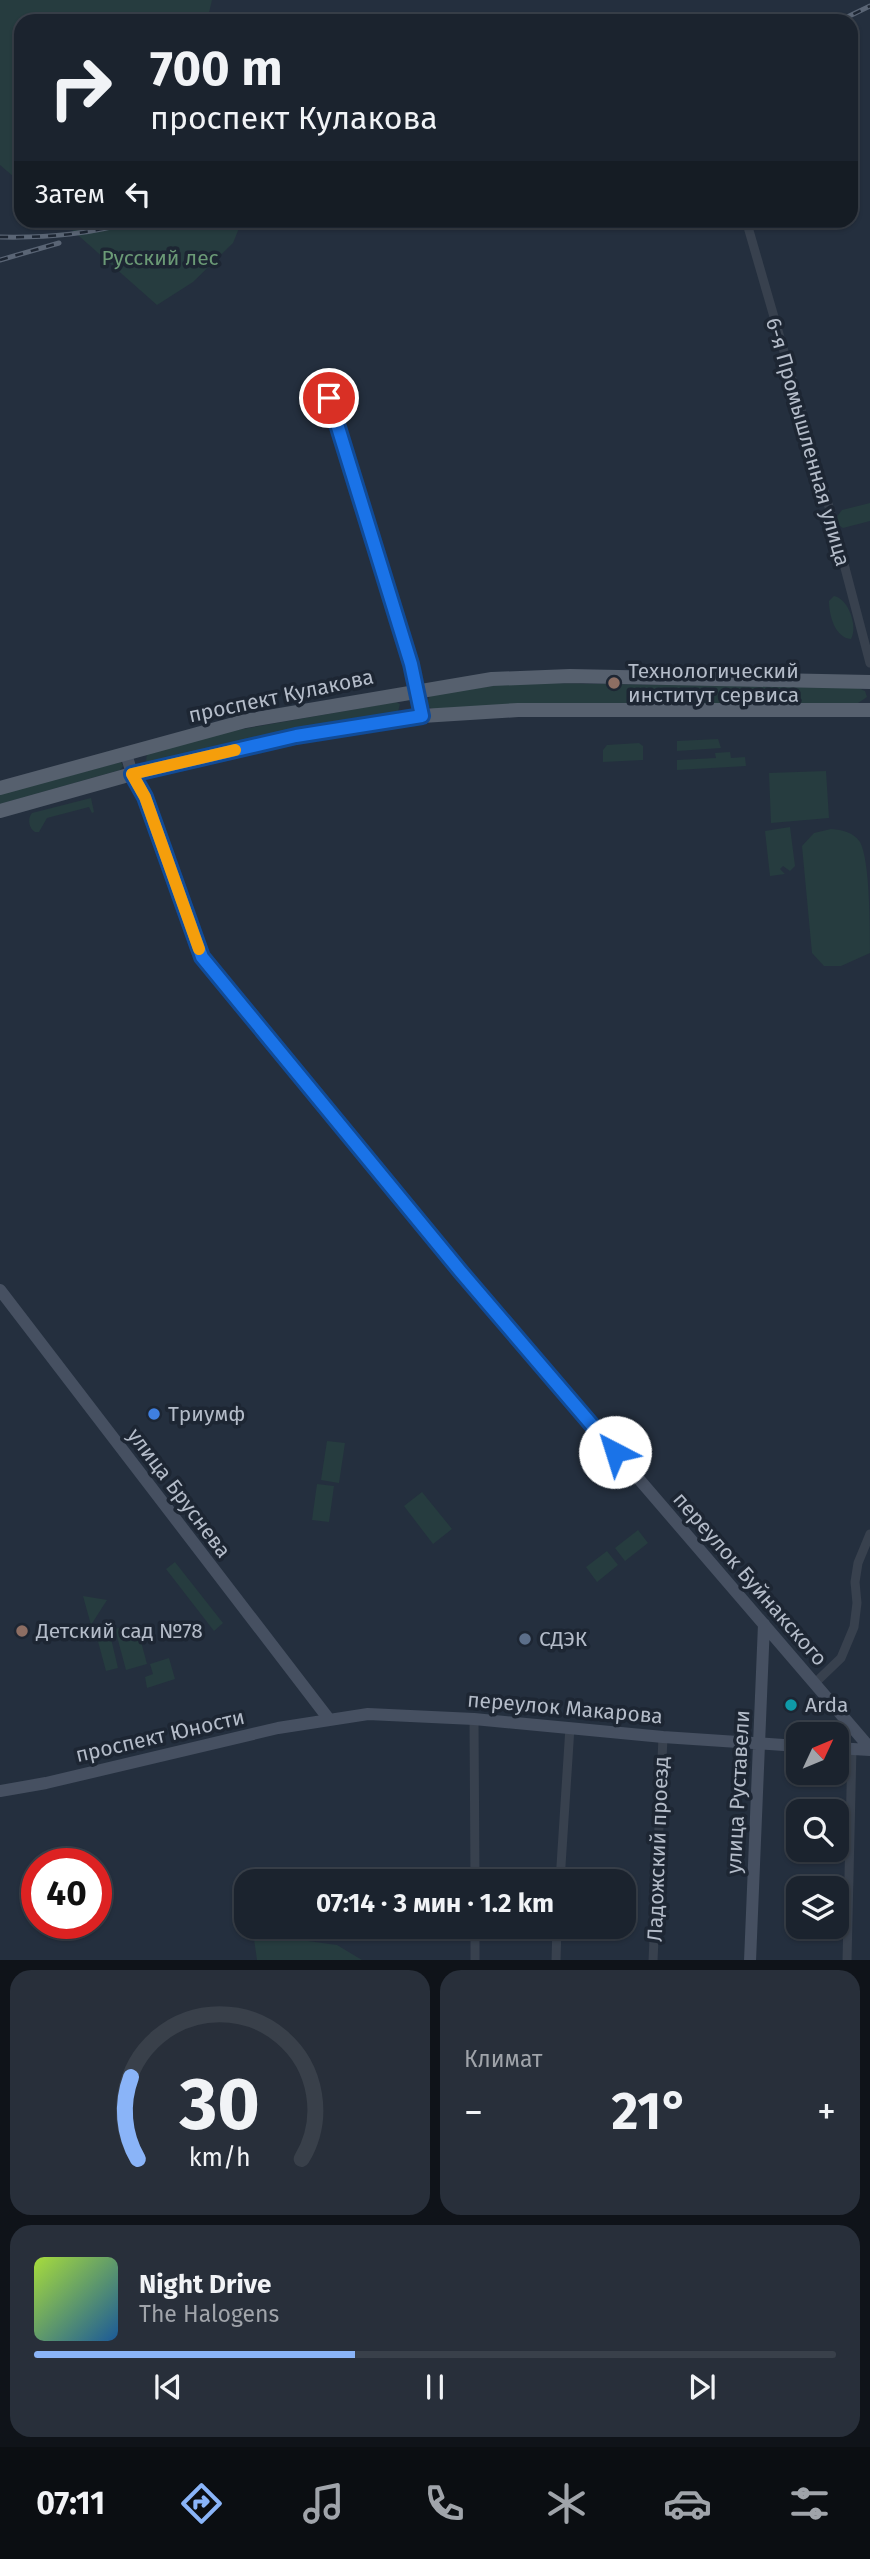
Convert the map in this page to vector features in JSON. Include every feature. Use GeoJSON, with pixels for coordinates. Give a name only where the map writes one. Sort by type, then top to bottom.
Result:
{"type":"FeatureCollection","features":[{"type":"Feature","properties":{"kind":"main road","name":"проспект Кулакова"},"geometry":{"type":"LineString","coordinates":[[0,788],[245,721],[492,679],[560,676],[870,682]]}},
{"type":"Feature","properties":{"kind":"main road","name":"проспект Кулакова"},"geometry":{"type":"LineString","coordinates":[[0,811],[132,774],[307,733],[422,716],[518,710],[870,710]]}},
{"type":"Feature","properties":{"kind":"street","name":"6-я Промышленная улица"},"geometry":{"type":"LineString","coordinates":[[748,228],[829,507],[870,663]]}},
{"type":"Feature","properties":{"kind":"street"},"geometry":{"type":"LineString","coordinates":[[323,379],[418,691],[422,716]]}},
{"type":"Feature","properties":{"kind":"street","name":"переулок Буйнакского"},"geometry":{"type":"LineString","coordinates":[[126,754],[132,774],[145,797],[202,957],[461,1272],[870,1749]]}},
{"type":"Feature","properties":{"kind":"street","name":"улица Бруснева"},"geometry":{"type":"LineString","coordinates":[[0,1290],[328,1718]]}},
{"type":"Feature","properties":{"kind":"street"},"geometry":{"type":"LineString","coordinates":[[815,1683],[842,1658],[854,1627],[857,1603],[856,1573],[870,1534]]}},
{"type":"Feature","properties":{"kind":"street","name":"улица Руставели"},"geometry":{"type":"LineString","coordinates":[[750,1960],[764,1624]]}},
{"type":"Feature","properties":{"kind":"street","name":"переулок Макарова"},"geometry":{"type":"LineString","coordinates":[[328,1718],[386,1714],[474,1719],[663,1737],[786,1745]]}},
{"type":"Feature","properties":{"kind":"street","name":"проспект Юности"},"geometry":{"type":"LineString","coordinates":[[0,1791],[328,1718]]}},
{"type":"Feature","properties":{"kind":"street"},"geometry":{"type":"LineString","coordinates":[[474,1719],[475,1869]]}},
{"type":"Feature","properties":{"kind":"street"},"geometry":{"type":"LineString","coordinates":[[561,1869],[570,1727]]}},
{"type":"Feature","properties":{"kind":"street","name":"Ладожский проезд"},"geometry":{"type":"LineString","coordinates":[[653,1960],[663,1737]]}},
{"type":"Feature","properties":{"kind":"street"},"geometry":{"type":"LineString","coordinates":[[847,1960],[852,1748],[870,1749]]}},
{"type":"Feature","properties":{"kind":"street"},"geometry":{"type":"LineString","coordinates":[[475,1939],[475,1960]]}},
{"type":"Feature","properties":{"kind":"street"},"geometry":{"type":"LineString","coordinates":[[556,1960],[557,1939]]}},
{"type":"Feature","properties":{"kind":"green space"},"geometry":{"type":"Polygon","coordinates":[[[0,0],[212,0],[209,14],[14,14],[14,177],[0,165],[0,0]]]}},
{"type":"Feature","properties":{"kind":"green space","name":"Русский лес"},"geometry":{"type":"Polygon","coordinates":[[[70,228],[239,228],[233,243],[193,282],[157,305],[70,228]]]}},
{"type":"Feature","properties":{"kind":"green space"},"geometry":{"type":"Polygon","coordinates":[[[870,503],[870,521],[843,528],[837,524],[836,518],[842,510],[870,503]]]}},
{"type":"Feature","properties":{"kind":"green space"},"geometry":{"type":"Polygon","coordinates":[[[834,596],[844,602],[851,614],[851,639],[841,635],[834,625],[829,601],[834,596]]]}},
{"type":"Feature","properties":{"kind":"green space"},"geometry":{"type":"Polygon","coordinates":[[[542,683],[858,688],[865,691],[867,697],[858,703],[433,709],[427,702],[430,696],[434,695],[499,685],[542,683]]]}},
{"type":"Feature","properties":{"kind":"green space"},"geometry":{"type":"Polygon","coordinates":[[[396,702],[400,704],[398,712],[275,734],[152,763],[146,761],[147,754],[226,732],[396,702]]]}},
{"type":"Feature","properties":{"kind":"green space"},"geometry":{"type":"Polygon","coordinates":[[[718,739],[721,748],[677,751],[677,741],[718,739]]]}},
{"type":"Feature","properties":{"kind":"green space"},"geometry":{"type":"Polygon","coordinates":[[[639,743],[643,746],[643,760],[603,762],[603,750],[607,745],[639,743]]]}},
{"type":"Feature","properties":{"kind":"green space"},"geometry":{"type":"Polygon","coordinates":[[[730,752],[731,758],[745,757],[746,766],[677,770],[677,760],[716,758],[715,753],[730,752]]]}},
{"type":"Feature","properties":{"kind":"green space"},"geometry":{"type":"Polygon","coordinates":[[[121,762],[123,766],[120,770],[0,804],[0,794],[121,762]]]}},
{"type":"Feature","properties":{"kind":"green space"},"geometry":{"type":"Polygon","coordinates":[[[826,771],[829,818],[771,823],[769,773],[826,771]]]}},
{"type":"Feature","properties":{"kind":"green space"},"geometry":{"type":"Polygon","coordinates":[[[91,798],[92,813],[89,807],[47,818],[39,832],[35,832],[30,826],[32,813],[91,798]]]}},
{"type":"Feature","properties":{"kind":"green space"},"geometry":{"type":"Polygon","coordinates":[[[790,827],[795,866],[790,871],[783,866],[780,869],[785,874],[770,876],[765,831],[790,827]]]}},
{"type":"Feature","properties":{"kind":"green space"},"geometry":{"type":"Polygon","coordinates":[[[831,829],[847,832],[860,842],[868,879],[870,953],[841,966],[824,966],[812,953],[802,846],[814,833],[831,829]]]}},
{"type":"Feature","properties":{"kind":"green space"},"geometry":{"type":"Polygon","coordinates":[[[327,1441],[345,1443],[339,1483],[321,1480],[327,1441]]]}},
{"type":"Feature","properties":{"kind":"green space"},"geometry":{"type":"Polygon","coordinates":[[[317,1484],[334,1486],[329,1522],[312,1520],[317,1484]]]}},
{"type":"Feature","properties":{"kind":"green space"},"geometry":{"type":"Polygon","coordinates":[[[422,1492],[452,1529],[433,1544],[404,1506],[422,1492]]]}},
{"type":"Feature","properties":{"kind":"green space"},"geometry":{"type":"Polygon","coordinates":[[[638,1530],[648,1543],[625,1561],[615,1548],[638,1530]]]}},
{"type":"Feature","properties":{"kind":"green space"},"geometry":{"type":"Polygon","coordinates":[[[607,1551],[618,1565],[597,1582],[586,1567],[607,1551]]]}},
{"type":"Feature","properties":{"kind":"green space"},"geometry":{"type":"Polygon","coordinates":[[[175,1562],[223,1623],[214,1631],[166,1569],[175,1562]]]}},
{"type":"Feature","properties":{"kind":"green space"},"geometry":{"type":"Polygon","coordinates":[[[83,1596],[107,1600],[91,1625],[83,1596]]]}},
{"type":"Feature","properties":{"kind":"green space"},"geometry":{"type":"Polygon","coordinates":[[[136,1623],[147,1664],[126,1670],[115,1629],[136,1623]]]}},
{"type":"Feature","properties":{"kind":"green space"},"geometry":{"type":"Polygon","coordinates":[[[109,1630],[118,1668],[106,1671],[96,1634],[109,1630]]]}},
{"type":"Feature","properties":{"kind":"green space"},"geometry":{"type":"Polygon","coordinates":[[[169,1658],[175,1679],[147,1688],[145,1677],[153,1674],[150,1664],[169,1658]]]}},
{"type":"Feature","properties":{"kind":"green space"},"geometry":{"type":"Polygon","coordinates":[[[254,1939],[294,1939],[337,1945],[362,1960],[257,1960],[254,1939]]]}},
{"type":"Feature","properties":{"kind":"railway"},"geometry":{"type":"LineString","coordinates":[[853,14],[870,6]]}},
{"type":"Feature","properties":{"kind":"railway"},"geometry":{"type":"LineString","coordinates":[[0,237],[36,237],[107,228]]}},
{"type":"Feature","properties":{"kind":"railway"},"geometry":{"type":"LineString","coordinates":[[0,260],[59,243]]}},
{"type":"Feature","properties":{"kind":"slow traffic"},"geometry":{"type":"LineString","coordinates":[[199,949],[145,797],[132,774],[235,750]]}},
{"type":"Feature","properties":{"kind":"place","name":"Технологический институт сервиса"},"geometry":{"type":"Point","coordinates":[614,683]}},
{"type":"Feature","properties":{"kind":"place","name":"Триумф"},"geometry":{"type":"Point","coordinates":[154,1414]}},
{"type":"Feature","properties":{"kind":"place","name":"Детский сад №78"},"geometry":{"type":"Point","coordinates":[22,1631]}},
{"type":"Feature","properties":{"kind":"place","name":"СДЭК"},"geometry":{"type":"Point","coordinates":[525,1639]}},
{"type":"Feature","properties":{"kind":"place","name":"Arda"},"geometry":{"type":"Point","coordinates":[791,1705]}},
{"type":"Feature","properties":{"kind":"route"},"geometry":{"type":"LineString","coordinates":[[329,398],[411,664],[422,716],[330,729],[132,774],[145,797],[202,957],[461,1272],[615,1452]]}}]}
